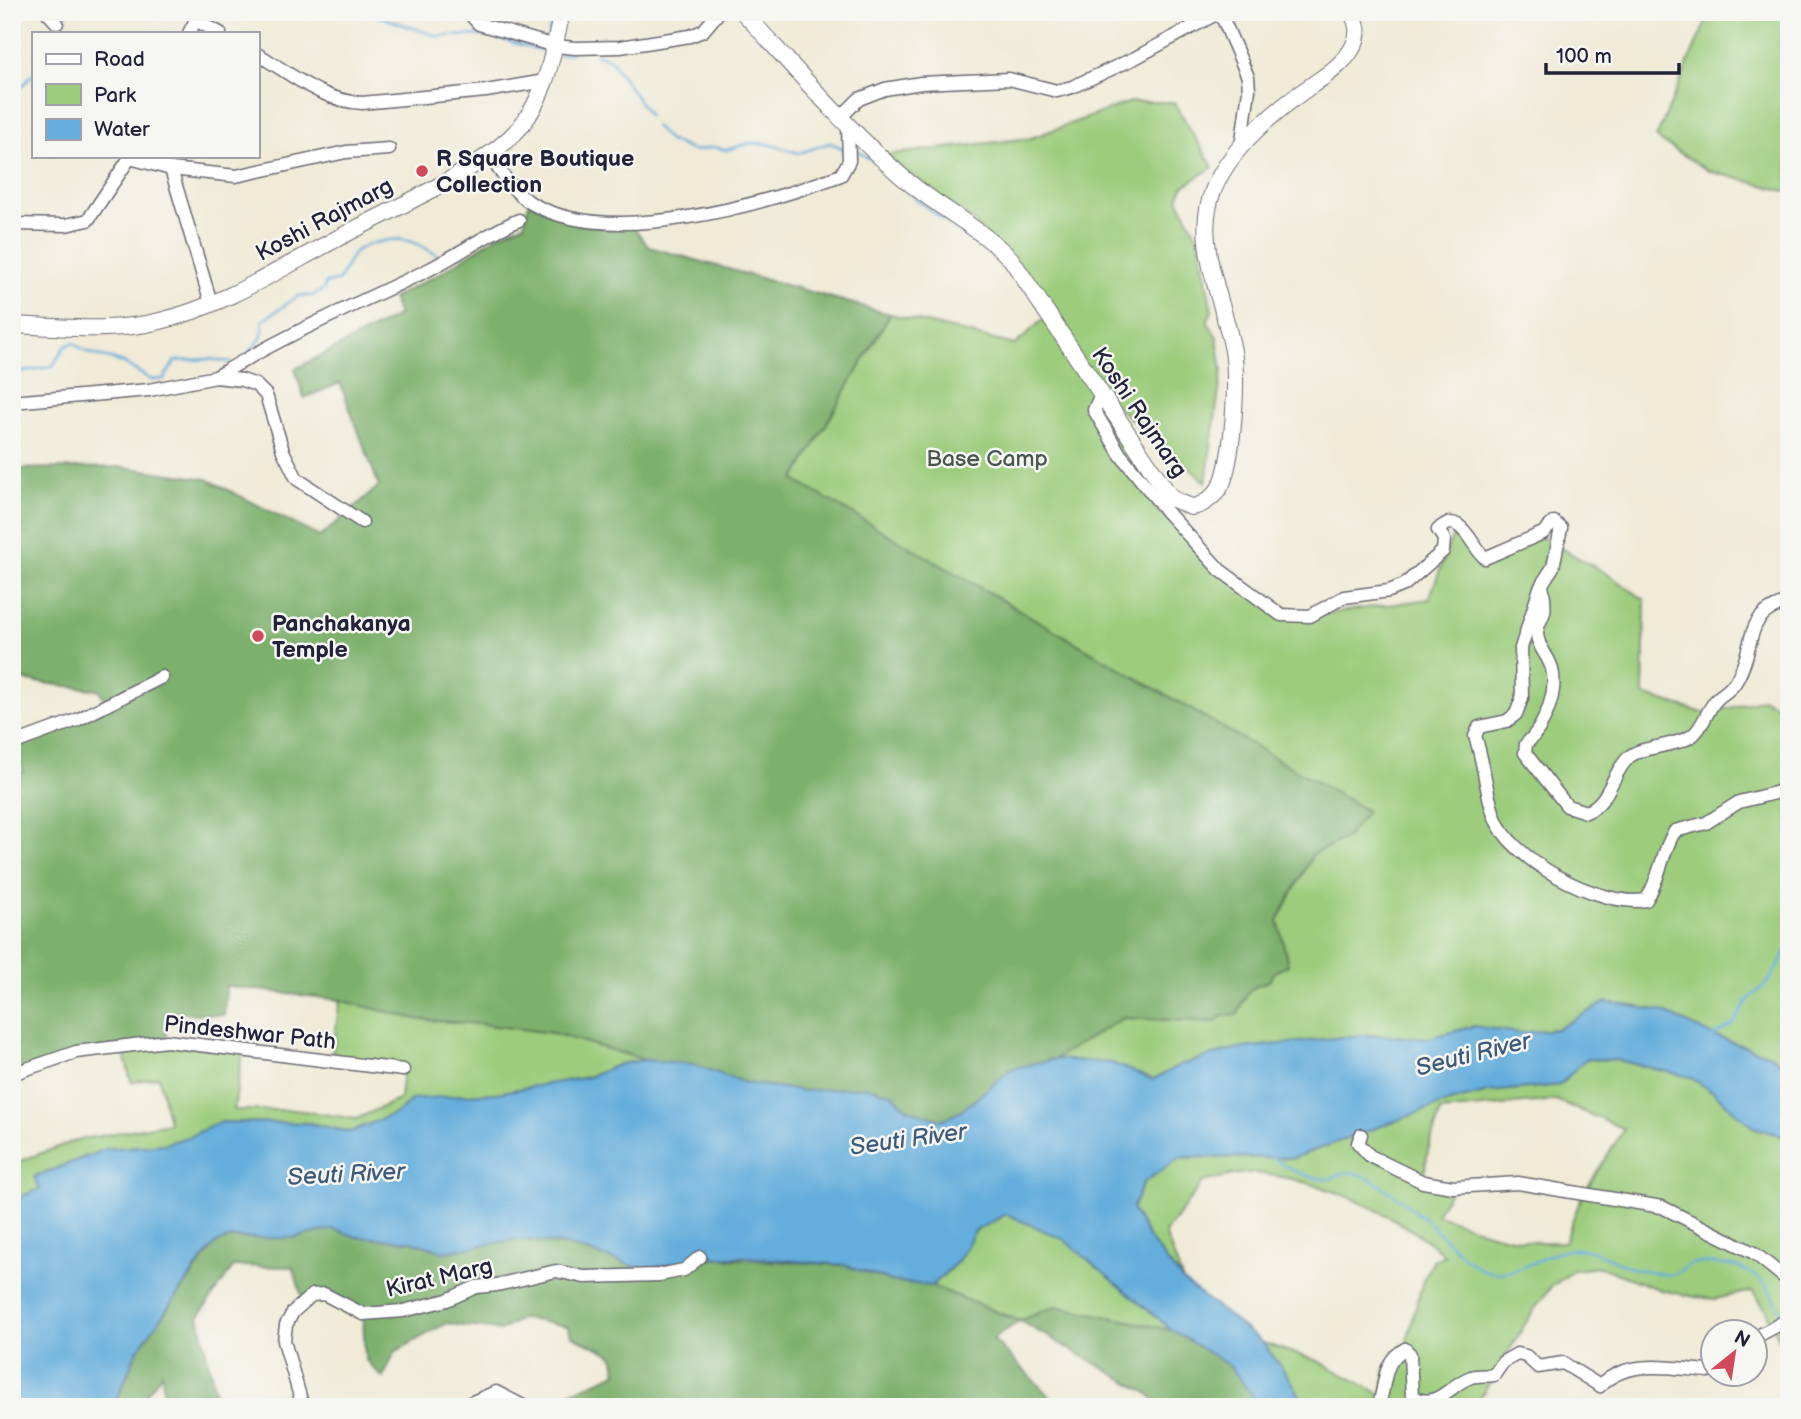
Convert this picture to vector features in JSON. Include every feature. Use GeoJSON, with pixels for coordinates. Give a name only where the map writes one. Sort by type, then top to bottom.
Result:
{"type":"FeatureCollection","features":[{"type":"Feature","properties":{"kind":"main road","name":"Koshi Rajmarg"},"geometry":{"type":"LineString","coordinates":[[12,325],[143,324],[172,318],[211,303],[393,210],[489,155],[520,127],[545,81],[562,12]]}},
{"type":"Feature","properties":{"kind":"main road","name":"Koshi Rajmarg"},"geometry":{"type":"LineString","coordinates":[[743,12],[845,121],[918,190],[985,236],[1011,259],[1171,498],[1191,508],[1207,501],[1224,478],[1235,368],[1205,229],[1207,212],[1220,178],[1241,148],[1277,112],[1346,57],[1357,37],[1357,26],[1350,12]]}},
{"type":"Feature","properties":{"kind":"street"},"geometry":{"type":"LineString","coordinates":[[47,12],[57,23]]}},
{"type":"Feature","properties":{"kind":"street"},"geometry":{"type":"LineString","coordinates":[[468,12],[479,24],[555,46],[620,47],[690,36],[703,31],[719,12]]}},
{"type":"Feature","properties":{"kind":"street"},"geometry":{"type":"LineString","coordinates":[[1041,12],[1053,12]]}},
{"type":"Feature","properties":{"kind":"street"},"geometry":{"type":"LineString","coordinates":[[489,155],[529,202],[554,214],[608,222],[701,216],[747,206],[841,174],[849,161],[845,121],[859,99],[885,89],[921,83],[999,79],[1057,91],[1072,87],[1135,58],[1216,14],[1223,19],[1248,77],[1250,90],[1241,148]]}},
{"type":"Feature","properties":{"kind":"street"},"geometry":{"type":"LineString","coordinates":[[189,32],[197,16],[219,32]]}},
{"type":"Feature","properties":{"kind":"street"},"geometry":{"type":"LineString","coordinates":[[259,55],[324,96],[343,102],[362,103],[486,91],[545,81]]}},
{"type":"Feature","properties":{"kind":"street"},"geometry":{"type":"LineString","coordinates":[[133,158],[171,169],[236,176],[346,152],[389,149]]}},
{"type":"Feature","properties":{"kind":"street"},"geometry":{"type":"LineString","coordinates":[[12,224],[66,225],[88,220],[129,158]]}},
{"type":"Feature","properties":{"kind":"street"},"geometry":{"type":"LineString","coordinates":[[171,169],[211,303]]}},
{"type":"Feature","properties":{"kind":"street"},"geometry":{"type":"LineString","coordinates":[[216,377],[275,341],[428,269],[490,232],[519,220]]}},
{"type":"Feature","properties":{"kind":"street"},"geometry":{"type":"LineString","coordinates":[[12,402],[149,390],[216,377],[242,380],[256,385],[266,395],[283,451],[297,479],[362,522]]}},
{"type":"Feature","properties":{"kind":"street"},"geometry":{"type":"LineString","coordinates":[[1101,394],[1094,410],[1119,454],[1220,570],[1281,615],[1310,616],[1344,597],[1390,591],[1404,585],[1443,551],[1444,539],[1438,530],[1444,524],[1452,523],[1467,531],[1485,558],[1543,533],[1554,522],[1561,528],[1553,567],[1535,596],[1535,608],[1526,626],[1521,648],[1522,698],[1516,714],[1507,721],[1479,727],[1475,736],[1494,816],[1503,831],[1533,863],[1592,893],[1635,902],[1646,900],[1664,866],[1667,844],[1675,831],[1706,823],[1739,802],[1779,792],[1789,783]]}},
{"type":"Feature","properties":{"kind":"street"},"geometry":{"type":"LineString","coordinates":[[1542,584],[1545,609],[1537,633],[1541,649],[1552,667],[1553,687],[1544,720],[1536,735],[1526,744],[1525,753],[1567,806],[1586,812],[1601,802],[1626,759],[1633,753],[1661,748],[1693,735],[1716,700],[1734,685],[1747,659],[1756,623],[1764,611],[1789,602]]}},
{"type":"Feature","properties":{"kind":"street"},"geometry":{"type":"LineString","coordinates":[[12,744],[77,720],[162,677]]}},
{"type":"Feature","properties":{"kind":"street","name":"Pindeshwar Path"},"geometry":{"type":"LineString","coordinates":[[12,1074],[76,1052],[167,1041],[403,1070]]}},
{"type":"Feature","properties":{"kind":"street"},"geometry":{"type":"LineString","coordinates":[[1361,1135],[1358,1143],[1370,1156],[1423,1182],[1453,1187],[1518,1183],[1662,1207],[1754,1253],[1789,1281]]}},
{"type":"Feature","properties":{"kind":"street","name":"Kirat Marg"},"geometry":{"type":"LineString","coordinates":[[303,1407],[284,1341],[286,1325],[293,1312],[312,1296],[324,1294],[363,1314],[403,1311],[447,1300],[476,1287],[497,1285],[556,1271],[584,1277],[659,1275],[684,1270],[700,1257]]}},
{"type":"Feature","properties":{"kind":"street"},"geometry":{"type":"LineString","coordinates":[[1770,1329],[1789,1319]]}},
{"type":"Feature","properties":{"kind":"street"},"geometry":{"type":"LineString","coordinates":[[1378,1407],[1385,1369],[1394,1354],[1405,1349],[1410,1354],[1412,1397],[1424,1403],[1438,1400],[1472,1377],[1494,1375],[1503,1362],[1517,1354],[1526,1356],[1538,1367],[1563,1363],[1600,1386],[1611,1374],[1625,1368],[1670,1367],[1700,1370]]}},
{"type":"Feature","properties":{"kind":"street"},"geometry":{"type":"LineString","coordinates":[[461,1407],[496,1392],[525,1407]]}},
{"type":"Feature","properties":{"kind":"green space"},"geometry":{"type":"Polygon","coordinates":[[[1710,12],[1789,12],[1789,192],[1709,171],[1656,138],[1710,12]]]}},
{"type":"Feature","properties":{"kind":"green space","name":"Base Camp"},"geometry":{"type":"Polygon","coordinates":[[[1130,102],[1174,102],[1213,167],[1183,187],[1178,198],[1199,240],[1212,311],[1207,321],[1217,337],[1222,370],[1206,482],[1101,394],[1094,410],[1220,570],[1252,595],[1310,616],[1429,599],[1453,535],[1487,565],[1539,536],[1609,575],[1645,600],[1643,695],[1707,714],[1763,699],[1789,710],[1789,1068],[1770,1055],[1714,1036],[1662,1011],[1606,1002],[1557,1029],[1519,1033],[1474,1026],[1429,1038],[1363,1035],[1235,1049],[1180,1065],[1153,1080],[1112,1063],[1054,1059],[1123,1018],[1215,1022],[1222,1016],[1238,1014],[1252,989],[1269,981],[1274,972],[1288,965],[1278,920],[1313,854],[1346,838],[794,480],[890,314],[1015,345],[1051,312],[975,223],[885,155],[1031,138],[1130,102]]]}},
{"type":"Feature","properties":{"kind":"green space"},"geometry":{"type":"Polygon","coordinates":[[[529,202],[554,214],[629,221],[649,247],[890,314],[794,480],[1367,811],[1346,838],[1313,854],[1278,920],[1288,965],[1274,972],[1269,981],[1252,989],[1238,1014],[1222,1016],[1215,1022],[1123,1018],[1054,1059],[1011,1069],[970,1104],[952,1116],[940,1120],[908,1109],[892,1094],[867,1087],[803,1091],[746,1083],[692,1064],[645,1060],[553,1033],[416,1019],[340,1000],[226,986],[224,1015],[165,1012],[167,1041],[122,1045],[12,1074],[12,775],[24,772],[13,744],[108,704],[99,690],[12,679],[12,469],[122,467],[207,479],[320,537],[379,486],[340,383],[304,398],[295,369],[399,315],[392,298],[439,274],[500,234],[524,224],[529,202]]]}},
{"type":"Feature","properties":{"kind":"green space"},"geometry":{"type":"Polygon","coordinates":[[[340,1000],[416,1019],[553,1033],[645,1060],[620,1064],[588,1077],[496,1093],[439,1097],[350,1132],[308,1123],[219,1122],[191,1136],[164,1144],[106,1149],[35,1176],[40,1189],[12,1200],[12,1164],[77,1140],[169,1123],[159,1077],[131,1082],[122,1045],[243,1049],[234,1110],[297,1110],[356,1119],[400,1099],[403,1070],[331,1062],[340,1000]]]}},
{"type":"Feature","properties":{"kind":"green space"},"geometry":{"type":"Polygon","coordinates":[[[1584,1059],[1617,1060],[1690,1077],[1713,1092],[1753,1127],[1789,1138],[1789,1354],[1752,1291],[1715,1299],[1695,1297],[1661,1290],[1600,1267],[1574,1270],[1551,1287],[1533,1311],[1479,1400],[1469,1407],[1306,1407],[1292,1382],[1263,1343],[1318,1361],[1382,1395],[1385,1369],[1405,1349],[1423,1280],[1434,1260],[1445,1255],[1403,1225],[1356,1200],[1282,1177],[1243,1173],[1203,1182],[1165,1233],[1183,1281],[1148,1237],[1132,1209],[1143,1183],[1181,1157],[1293,1158],[1442,1104],[1488,1092],[1560,1085],[1584,1059]],[[1556,1100],[1441,1111],[1428,1150],[1423,1181],[1453,1187],[1436,1214],[1515,1239],[1564,1242],[1582,1196],[1624,1129],[1556,1100]]]}},
{"type":"Feature","properties":{"kind":"green space"},"geometry":{"type":"Polygon","coordinates":[[[1006,1214],[1063,1238],[1172,1330],[1056,1306],[1020,1321],[932,1286],[958,1261],[975,1231],[1006,1214]]]}},
{"type":"Feature","properties":{"kind":"green space"},"geometry":{"type":"Polygon","coordinates":[[[334,1229],[357,1237],[411,1241],[444,1252],[518,1239],[567,1245],[646,1270],[700,1257],[844,1265],[892,1281],[932,1286],[1019,1321],[1056,1306],[1172,1330],[1230,1366],[1261,1407],[1162,1407],[1149,1394],[1020,1321],[993,1339],[1060,1407],[537,1407],[617,1373],[613,1355],[572,1336],[567,1326],[522,1318],[500,1331],[447,1323],[395,1352],[383,1378],[365,1359],[363,1314],[324,1294],[303,1300],[293,1267],[234,1266],[199,1316],[218,1407],[165,1407],[162,1373],[137,1407],[114,1407],[137,1351],[216,1243],[231,1238],[292,1238],[334,1229]]]}},
{"type":"Feature","properties":{"kind":"water","name":"Seuti River"},"geometry":{"type":"Polygon","coordinates":[[[1606,1002],[1662,1011],[1714,1036],[1770,1055],[1789,1068],[1789,1138],[1753,1127],[1713,1092],[1690,1077],[1617,1060],[1585,1059],[1560,1085],[1488,1092],[1442,1104],[1293,1158],[1181,1157],[1143,1183],[1132,1209],[1148,1237],[1183,1281],[1263,1343],[1292,1382],[1306,1407],[1261,1407],[1230,1366],[1172,1330],[1063,1239],[1006,1214],[975,1231],[958,1261],[932,1286],[892,1281],[844,1265],[747,1257],[700,1257],[646,1270],[567,1245],[518,1239],[444,1252],[411,1241],[357,1237],[334,1229],[292,1238],[231,1238],[216,1243],[137,1351],[113,1407],[12,1407],[12,1200],[40,1189],[34,1177],[106,1149],[164,1144],[191,1136],[219,1122],[308,1123],[350,1132],[399,1112],[412,1099],[496,1093],[588,1077],[620,1064],[645,1060],[692,1064],[746,1083],[803,1091],[867,1087],[892,1094],[908,1109],[940,1120],[952,1116],[970,1104],[1011,1069],[1054,1059],[1112,1063],[1153,1080],[1180,1065],[1235,1049],[1363,1035],[1429,1038],[1474,1026],[1519,1033],[1557,1029],[1606,1002]]]}},
{"type":"Feature","properties":{"kind":"waterway"},"geometry":{"type":"LineString","coordinates":[[61,32],[67,12]]}},
{"type":"Feature","properties":{"kind":"waterway"},"geometry":{"type":"LineString","coordinates":[[366,12],[437,36],[485,35],[544,51]]}},
{"type":"Feature","properties":{"kind":"waterway"},"geometry":{"type":"LineString","coordinates":[[548,36],[554,12]]}},
{"type":"Feature","properties":{"kind":"waterway"},"geometry":{"type":"LineString","coordinates":[[764,24],[777,37]]}},
{"type":"Feature","properties":{"kind":"waterway"},"geometry":{"type":"LineString","coordinates":[[559,55],[572,53]]}},
{"type":"Feature","properties":{"kind":"waterway"},"geometry":{"type":"LineString","coordinates":[[596,54],[611,60],[649,116]]}},
{"type":"Feature","properties":{"kind":"waterway"},"geometry":{"type":"LineString","coordinates":[[12,97],[32,75]]}},
{"type":"Feature","properties":{"kind":"waterway"},"geometry":{"type":"LineString","coordinates":[[655,126],[668,140],[694,151],[714,147],[726,150],[750,143],[768,144],[799,153],[830,143],[845,149]]}},
{"type":"Feature","properties":{"kind":"waterway"},"geometry":{"type":"LineString","coordinates":[[855,149],[874,162]]}},
{"type":"Feature","properties":{"kind":"waterway"},"geometry":{"type":"LineString","coordinates":[[897,182],[926,207],[983,248]]}},
{"type":"Feature","properties":{"kind":"waterway"},"geometry":{"type":"LineString","coordinates":[[249,351],[261,338],[262,321],[298,296],[312,296],[324,289],[326,283],[338,281],[351,256],[362,247],[388,240],[404,240],[418,244],[440,257]]}},
{"type":"Feature","properties":{"kind":"waterway"},"geometry":{"type":"LineString","coordinates":[[12,374],[53,366],[65,346],[73,343],[87,352],[124,363],[151,380],[164,379],[175,361],[210,359],[231,362]]}},
{"type":"Feature","properties":{"kind":"waterway"},"geometry":{"type":"LineString","coordinates":[[1714,1036],[1734,1023],[1748,1000],[1769,981],[1789,947]]}},
{"type":"Feature","properties":{"kind":"waterway"},"geometry":{"type":"LineString","coordinates":[[1270,1156],[1305,1175],[1321,1179],[1331,1179],[1348,1173],[1370,1179],[1425,1219],[1473,1264],[1490,1272],[1513,1271],[1565,1250],[1576,1249],[1593,1252],[1633,1268],[1665,1274],[1677,1273],[1692,1263],[1725,1265],[1749,1272],[1759,1279],[1768,1288],[1782,1316]]}},
{"type":"Feature","properties":{"kind":"waterway"},"geometry":{"type":"LineString","coordinates":[[1784,1326],[1789,1340]]}},
{"type":"Feature","properties":{"kind":"place","name":"R Square Boutique Collection"},"geometry":{"type":"Point","coordinates":[422,171]}},
{"type":"Feature","properties":{"kind":"place","name":"Panchakanya Temple"},"geometry":{"type":"Point","coordinates":[258,636]}}]}
